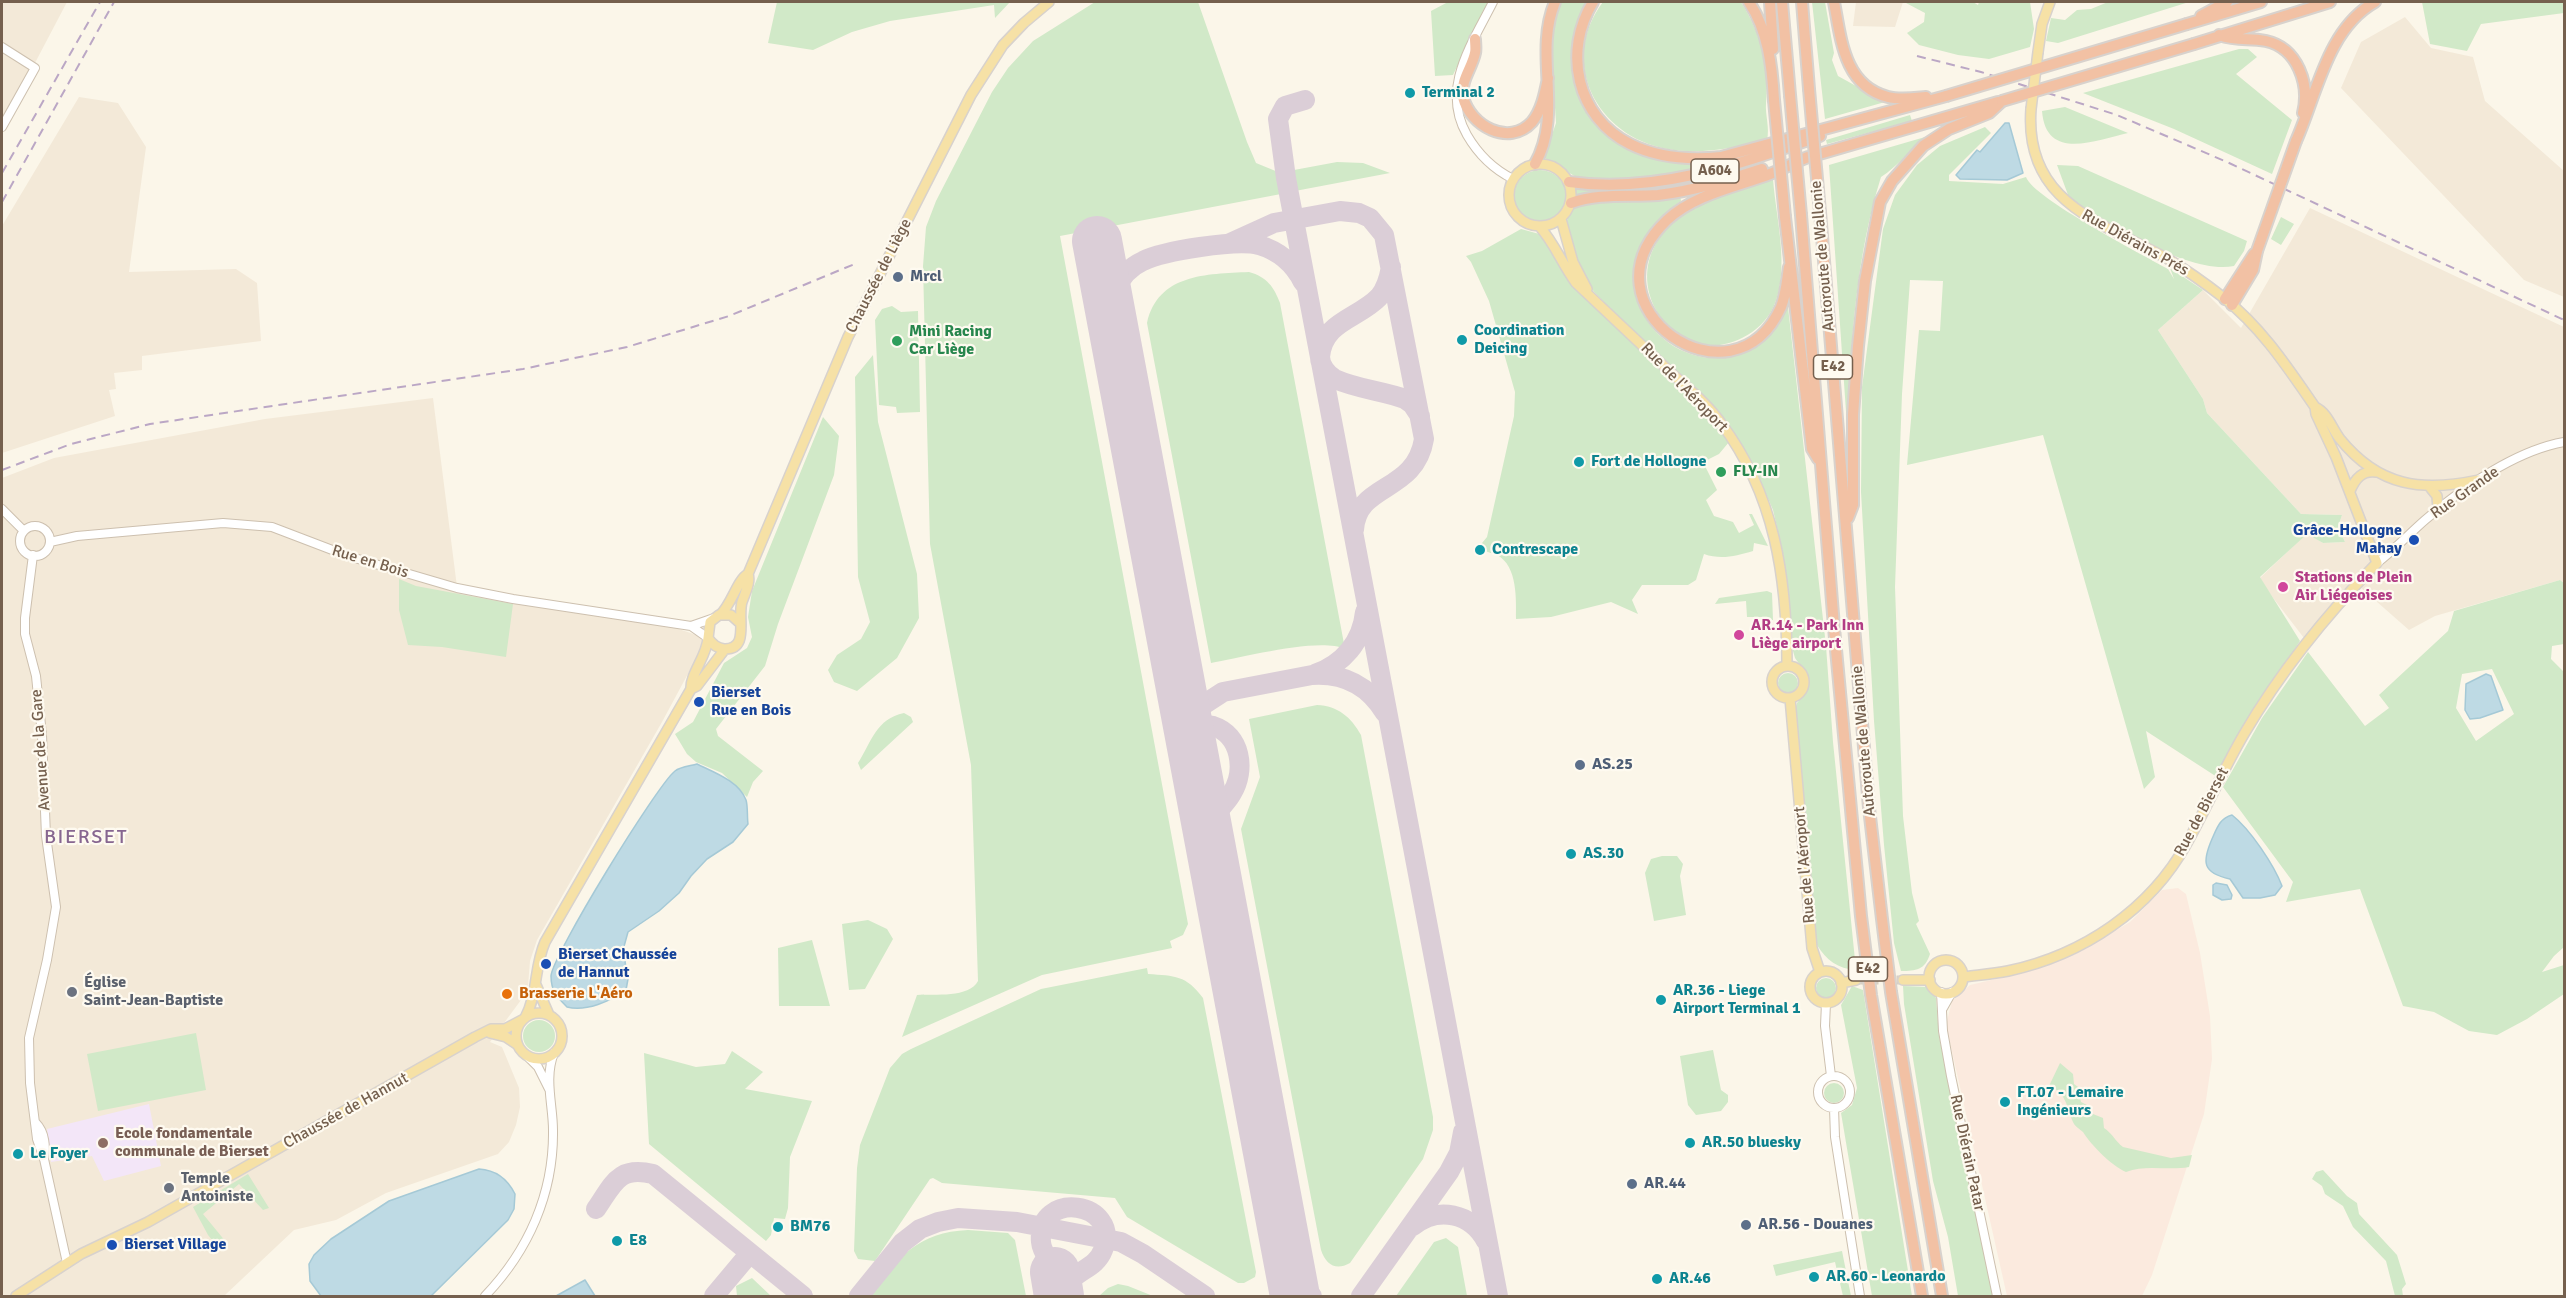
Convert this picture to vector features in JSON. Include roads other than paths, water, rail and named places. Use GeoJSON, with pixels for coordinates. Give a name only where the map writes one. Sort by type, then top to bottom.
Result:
{"type":"FeatureCollection","features":[{"type":"Feature","properties":{"kind":"highway"},"geometry":{"type":"LineString","coordinates":[[1535,164],[1548,132],[1550,111],[1545,51],[1547,30],[1555,2]]}},
{"type":"Feature","properties":{"kind":"highway"},"geometry":{"type":"LineString","coordinates":[[1593,2],[1584,18],[1576,48],[1576,67],[1581,88],[1598,119],[1629,144],[1669,156],[1721,157],[1853,121]]}},
{"type":"Feature","properties":{"kind":"highway"},"geometry":{"type":"LineString","coordinates":[[1749,2],[1763,28],[1772,68]]}},
{"type":"Feature","properties":{"kind":"highway"},"geometry":{"type":"LineString","coordinates":[[1770,2],[1774,100],[1789,267],[1812,449],[1820,462]]}},
{"type":"Feature","properties":{"kind":"highway","name":"Autoroute de Wallonie"},"geometry":{"type":"LineString","coordinates":[[1782,2],[1861,916],[1871,995],[1922,1296]]}},
{"type":"Feature","properties":{"kind":"highway","name":"Autoroute de Wallonie"},"geometry":{"type":"LineString","coordinates":[[1802,2],[1869,808],[1887,961],[1942,1296]]}},
{"type":"Feature","properties":{"kind":"highway"},"geometry":{"type":"LineString","coordinates":[[1834,2],[1843,50],[1857,78],[1876,93],[1906,102],[1946,96],[2261,2]]}},
{"type":"Feature","properties":{"kind":"highway"},"geometry":{"type":"LineString","coordinates":[[2189,23],[2227,2]]}},
{"type":"Feature","properties":{"kind":"highway","name":"A604"},"geometry":{"type":"LineString","coordinates":[[1571,203],[1583,199],[1659,195],[1686,190],[1941,119],[2330,2]]}},
{"type":"Feature","properties":{"kind":"highway"},"geometry":{"type":"LineString","coordinates":[[2229,302],[2255,256],[2332,51],[2352,19],[2375,2]]}},
{"type":"Feature","properties":{"kind":"highway"},"geometry":{"type":"LineString","coordinates":[[2219,35],[2235,40],[2268,41],[2290,55],[2303,76],[2305,93],[2305,105],[2297,140]]}},
{"type":"Feature","properties":{"kind":"highway"},"geometry":{"type":"LineString","coordinates":[[1475,39],[1475,53],[1464,79],[1462,93],[1466,108],[1473,118],[1485,128],[1498,132],[1513,132],[1524,128],[1539,111],[1548,78]]}},
{"type":"Feature","properties":{"kind":"highway"},"geometry":{"type":"LineString","coordinates":[[1846,521],[1853,505],[1853,415],[1858,346],[1875,222],[1880,202],[1892,181],[1923,146],[1945,132],[1989,113],[2002,101]]}},
{"type":"Feature","properties":{"kind":"highway","name":"A604"},"geometry":{"type":"LineString","coordinates":[[1569,182],[1601,185],[1686,178],[1728,168],[1831,132],[1853,121],[1906,102]]}},
{"type":"Feature","properties":{"kind":"highway"},"geometry":{"type":"LineString","coordinates":[[1789,267],[1784,298],[1773,320],[1753,340],[1728,350],[1701,350],[1678,342],[1665,333],[1648,313],[1640,284],[1640,272],[1648,247],[1665,221],[1676,212],[1704,197],[1770,174],[1808,157]]}},
{"type":"Feature","properties":{"kind":"main road","name":"Chaussée de Liège"},"geometry":{"type":"LineString","coordinates":[[717,616],[731,603],[743,576],[748,574],[848,337],[970,95],[1003,45],[1024,22],[1049,2]]}},
{"type":"Feature","properties":{"kind":"main road","name":"Rue Diérains Prés"},"geometry":{"type":"LineString","coordinates":[[2050,2],[2038,52],[2030,129],[2034,151],[2041,170],[2059,196],[2082,215],[2168,259],[2229,302],[2265,338],[2315,407],[2323,411],[2351,453],[2379,473],[2398,480],[2429,486],[2452,486],[2479,480]]}},
{"type":"Feature","properties":{"kind":"main road"},"geometry":{"type":"LineString","coordinates":[[1535,164],[1555,167],[1569,182],[1572,192],[1571,203],[1561,219],[1553,224],[1539,226],[1522,221],[1511,207],[1509,188],[1513,179],[1518,172],[1535,164]]}},
{"type":"Feature","properties":{"kind":"main road","name":"Rue de l'Aéroport"},"geometry":{"type":"LineString","coordinates":[[1561,219],[1573,262],[1593,299]]}},
{"type":"Feature","properties":{"kind":"main road","name":"Rue de l'Aéroport"},"geometry":{"type":"LineString","coordinates":[[1539,226],[1549,236],[1562,264],[1576,283],[1719,420],[1750,470],[1762,495],[1775,534],[1784,609],[1787,666]]}},
{"type":"Feature","properties":{"kind":"main road","name":"Rue Diérains Prés"},"geometry":{"type":"LineString","coordinates":[[2315,407],[2377,563]]}},
{"type":"Feature","properties":{"kind":"main road"},"geometry":{"type":"LineString","coordinates":[[2350,491],[2359,476],[2369,471],[2379,473]]}},
{"type":"Feature","properties":{"kind":"main road"},"geometry":{"type":"LineString","coordinates":[[2429,486],[2437,496],[2438,510]]}},
{"type":"Feature","properties":{"kind":"main road","name":"Rue de Bierset"},"geometry":{"type":"LineString","coordinates":[[1963,977],[2008,971],[2072,949],[2120,921],[2138,906],[2161,882],[2182,851],[2227,764],[2299,650],[2377,563]]}},
{"type":"Feature","properties":{"kind":"main road","name":"Chaussée de Liège"},"geometry":{"type":"LineString","coordinates":[[740,623],[740,610],[750,580],[748,574]]}},
{"type":"Feature","properties":{"kind":"main road"},"geometry":{"type":"LineString","coordinates":[[488,1032],[506,1037],[518,1045],[528,1057],[542,1059],[554,1053],[561,1042],[562,1035],[558,1023],[549,1015],[536,985],[538,964],[545,942],[691,689],[691,682],[706,654],[708,628],[717,616],[731,615],[740,623],[742,634],[740,640],[731,648],[715,646],[708,638]]}},
{"type":"Feature","properties":{"kind":"main road"},"geometry":{"type":"LineString","coordinates":[[691,689],[697,686],[712,662],[725,649]]}},
{"type":"Feature","properties":{"kind":"main road"},"geometry":{"type":"LineString","coordinates":[[1787,666],[1796,668],[1804,680],[1798,694],[1790,698],[1776,693],[1772,684],[1775,672],[1787,666]]}},
{"type":"Feature","properties":{"kind":"main road","name":"Rue de l'Aéroport"},"geometry":{"type":"LineString","coordinates":[[1790,698],[1812,948],[1820,972]]}},
{"type":"Feature","properties":{"kind":"main road"},"geometry":{"type":"LineString","coordinates":[[1947,960],[1959,965],[1963,977],[1960,987],[1952,992],[1941,992],[1930,980],[1930,974],[1935,964],[1947,960]]}},
{"type":"Feature","properties":{"kind":"main road"},"geometry":{"type":"LineString","coordinates":[[1820,972],[1833,973],[1841,983],[1840,994],[1832,1002],[1826,1003],[1814,999],[1810,987],[1815,975],[1820,972]]}},
{"type":"Feature","properties":{"kind":"main road"},"geometry":{"type":"LineString","coordinates":[[1841,983],[1856,980]]}},
{"type":"Feature","properties":{"kind":"main road"},"geometry":{"type":"LineString","coordinates":[[1903,980],[1930,980]]}},
{"type":"Feature","properties":{"kind":"main road"},"geometry":{"type":"LineString","coordinates":[[518,1045],[516,1032],[531,1003],[532,990],[536,985]]}},
{"type":"Feature","properties":{"kind":"main road"},"geometry":{"type":"LineString","coordinates":[[524,1019],[537,1013],[549,1015]]}},
{"type":"Feature","properties":{"kind":"main road","name":"Chaussée de Hannut"},"geometry":{"type":"LineString","coordinates":[[16,1296],[67,1263],[148,1222],[491,1029],[508,1028],[524,1019]]}},
{"type":"Feature","properties":{"kind":"street"},"geometry":{"type":"LineString","coordinates":[[1493,2],[1457,80],[1456,107],[1460,121],[1481,155],[1496,169],[1513,179]]}},
{"type":"Feature","properties":{"kind":"street"},"geometry":{"type":"LineString","coordinates":[[2,47],[35,68],[2,127]]}},
{"type":"Feature","properties":{"kind":"street","name":"Rue Grande"},"geometry":{"type":"LineString","coordinates":[[2377,563],[2438,510],[2479,480],[2542,448],[2565,442]]}},
{"type":"Feature","properties":{"kind":"street"},"geometry":{"type":"LineString","coordinates":[[2,509],[24,531]]}},
{"type":"Feature","properties":{"kind":"street","name":"Rue en Bois"},"geometry":{"type":"LineString","coordinates":[[50,542],[77,536],[223,523],[272,527],[348,556],[457,588],[513,599],[691,626],[708,638]]}},
{"type":"Feature","properties":{"kind":"street"},"geometry":{"type":"LineString","coordinates":[[31,526],[42,528],[48,534],[50,542],[42,553],[33,555],[21,546],[21,536],[31,526]]}},
{"type":"Feature","properties":{"kind":"street","name":"Avenue de la Gare"},"geometry":{"type":"LineString","coordinates":[[33,555],[25,634],[36,676],[42,735],[46,836],[56,907],[50,949],[29,1038],[30,1083],[37,1139],[44,1159],[67,1263]]}},
{"type":"Feature","properties":{"kind":"street","name":"Rue en Bois"},"geometry":{"type":"LineString","coordinates":[[691,626],[717,616]]}},
{"type":"Feature","properties":{"kind":"street","name":"Rue Diérain Patar"},"geometry":{"type":"LineString","coordinates":[[1941,992],[1942,1031],[1997,1296]]}},
{"type":"Feature","properties":{"kind":"street","name":"Rue Diérain Patar"},"geometry":{"type":"LineString","coordinates":[[1943,1009],[1952,992]]}},
{"type":"Feature","properties":{"kind":"street"},"geometry":{"type":"LineString","coordinates":[[1826,1003],[1825,1026],[1831,1076]]}},
{"type":"Feature","properties":{"kind":"street"},"geometry":{"type":"LineString","coordinates":[[485,1296],[521,1251],[542,1206],[553,1150],[553,1120],[549,1089],[550,1063],[554,1053]]}},
{"type":"Feature","properties":{"kind":"street"},"geometry":{"type":"LineString","coordinates":[[528,1057],[538,1067],[549,1089]]}},
{"type":"Feature","properties":{"kind":"street"},"geometry":{"type":"LineString","coordinates":[[1837,1076],[1847,1082],[1850,1094],[1845,1104],[1834,1108],[1824,1105],[1818,1091],[1823,1080],[1837,1076]]}},
{"type":"Feature","properties":{"kind":"street"},"geometry":{"type":"LineString","coordinates":[[1834,1108],[1835,1137],[1860,1296]]}},
{"type":"Feature","properties":{"kind":"water"},"geometry":{"type":"Polygon","coordinates":[[[2005,123],[2009,123],[2023,173],[2007,180],[1960,179],[1956,175],[1977,150],[1980,152],[2005,123]]]}},
{"type":"Feature","properties":{"kind":"water"},"geometry":{"type":"Polygon","coordinates":[[[2486,674],[2491,676],[2503,710],[2470,719],[2465,710],[2466,684],[2486,674]]]}},
{"type":"Feature","properties":{"kind":"water"},"geometry":{"type":"Polygon","coordinates":[[[697,764],[738,787],[746,800],[748,824],[733,842],[707,859],[679,893],[659,911],[628,932],[623,950],[628,979],[626,990],[590,1007],[567,1007],[555,993],[551,976],[568,938],[628,837],[665,783],[675,771],[697,764]]]}},
{"type":"Feature","properties":{"kind":"water"},"geometry":{"type":"Polygon","coordinates":[[[2232,815],[2254,838],[2273,868],[2282,886],[2275,895],[2243,898],[2230,879],[2209,870],[2207,854],[2217,827],[2225,818],[2232,815]]]}},
{"type":"Feature","properties":{"kind":"water"},"geometry":{"type":"Polygon","coordinates":[[[2216,883],[2227,885],[2232,895],[2231,899],[2222,900],[2213,895],[2213,885],[2216,883]]]}},
{"type":"Feature","properties":{"kind":"water"},"geometry":{"type":"Polygon","coordinates":[[[479,1169],[496,1174],[509,1184],[515,1194],[514,1209],[508,1220],[431,1296],[321,1296],[310,1281],[309,1264],[314,1255],[331,1239],[389,1201],[479,1169]]]}},
{"type":"Feature","properties":{"kind":"water"},"geometry":{"type":"Polygon","coordinates":[[[585,1280],[595,1296],[556,1296],[585,1280]]]}},
{"type":"Feature","properties":{"kind":"tunnel"},"geometry":{"type":"LineString","coordinates":[[1856,980],[1903,980]]}},
{"type":"Feature","properties":{"kind":"railway"},"geometry":{"type":"LineString","coordinates":[[2,173],[100,2]]}},
{"type":"Feature","properties":{"kind":"railway"},"geometry":{"type":"LineString","coordinates":[[2,202],[114,2]]}},
{"type":"Feature","properties":{"kind":"railway"},"geometry":{"type":"LineString","coordinates":[[1917,56],[1981,72],[2117,115],[2227,162],[2564,320]]}},
{"type":"Feature","properties":{"kind":"railway"},"geometry":{"type":"LineString","coordinates":[[2,470],[71,444],[150,424],[523,369],[627,347],[729,316],[857,263]]}},
{"type":"Feature","properties":{"kind":"place","name":"Terminal 2"},"geometry":{"type":"Point","coordinates":[1410,93]}},
{"type":"Feature","properties":{"kind":"place","name":"Mrcl"},"geometry":{"type":"Point","coordinates":[898,277]}},
{"type":"Feature","properties":{"kind":"place","name":"Coordination Deicing"},"geometry":{"type":"Point","coordinates":[1462,340]}},
{"type":"Feature","properties":{"kind":"place","name":"Mini Racing Car Liège"},"geometry":{"type":"Point","coordinates":[897,341]}},
{"type":"Feature","properties":{"kind":"place","name":"Fort de Hollogne"},"geometry":{"type":"Point","coordinates":[1579,462]}},
{"type":"Feature","properties":{"kind":"place","name":"FLY-IN"},"geometry":{"type":"Point","coordinates":[1721,472]}},
{"type":"Feature","properties":{"kind":"place","name":"Grâce-Hollogne Mahay"},"geometry":{"type":"Point","coordinates":[2414,540]}},
{"type":"Feature","properties":{"kind":"place","name":"Contrescape"},"geometry":{"type":"Point","coordinates":[1480,550]}},
{"type":"Feature","properties":{"kind":"place","name":"Stations de Plein Air Liégeoises"},"geometry":{"type":"Point","coordinates":[2283,587]}},
{"type":"Feature","properties":{"kind":"place","name":"AR.14 - Park Inn Liège airport"},"geometry":{"type":"Point","coordinates":[1739,635]}},
{"type":"Feature","properties":{"kind":"place","name":"Bierset Rue en Bois"},"geometry":{"type":"Point","coordinates":[699,702]}},
{"type":"Feature","properties":{"kind":"place","name":"AS.25"},"geometry":{"type":"Point","coordinates":[1580,765]}},
{"type":"Feature","properties":{"kind":"place","name":"AS.30"},"geometry":{"type":"Point","coordinates":[1571,854]}},
{"type":"Feature","properties":{"kind":"place","name":"Bierset Chaussée de Hannut"},"geometry":{"type":"Point","coordinates":[546,964]}},
{"type":"Feature","properties":{"kind":"place","name":"Église Saint-Jean-Baptiste"},"geometry":{"type":"Point","coordinates":[72,992]}},
{"type":"Feature","properties":{"kind":"place","name":"Brasserie L'Aéro"},"geometry":{"type":"Point","coordinates":[507,994]}},
{"type":"Feature","properties":{"kind":"place","name":"AR.36 - Liege Airport Terminal 1"},"geometry":{"type":"Point","coordinates":[1661,1000]}},
{"type":"Feature","properties":{"kind":"place","name":"FT.07 - Lemaire Ingénieurs"},"geometry":{"type":"Point","coordinates":[2005,1102]}},
{"type":"Feature","properties":{"kind":"place","name":"Ecole fondamentale communale de Bierset"},"geometry":{"type":"Point","coordinates":[103,1143]}},
{"type":"Feature","properties":{"kind":"place","name":"AR.50 bluesky"},"geometry":{"type":"Point","coordinates":[1690,1143]}},
{"type":"Feature","properties":{"kind":"place","name":"Le Foyer"},"geometry":{"type":"Point","coordinates":[18,1154]}},
{"type":"Feature","properties":{"kind":"place","name":"AR.44"},"geometry":{"type":"Point","coordinates":[1632,1184]}},
{"type":"Feature","properties":{"kind":"place","name":"Temple Antoiniste"},"geometry":{"type":"Point","coordinates":[169,1188]}},
{"type":"Feature","properties":{"kind":"place","name":"AR.56 - Douanes"},"geometry":{"type":"Point","coordinates":[1746,1225]}},
{"type":"Feature","properties":{"kind":"place","name":"BM76"},"geometry":{"type":"Point","coordinates":[778,1227]}},
{"type":"Feature","properties":{"kind":"place","name":"E8"},"geometry":{"type":"Point","coordinates":[617,1241]}},
{"type":"Feature","properties":{"kind":"place","name":"Bierset Village"},"geometry":{"type":"Point","coordinates":[112,1245]}},
{"type":"Feature","properties":{"kind":"place","name":"AR.60 - Leonardo"},"geometry":{"type":"Point","coordinates":[1814,1277]}},
{"type":"Feature","properties":{"kind":"place","name":"AR.46"},"geometry":{"type":"Point","coordinates":[1657,1279]}},
{"type":"Feature","properties":{"kind":"district","name":"BIERSET"},"geometry":{"type":"Point","coordinates":[86,838]}}]}
